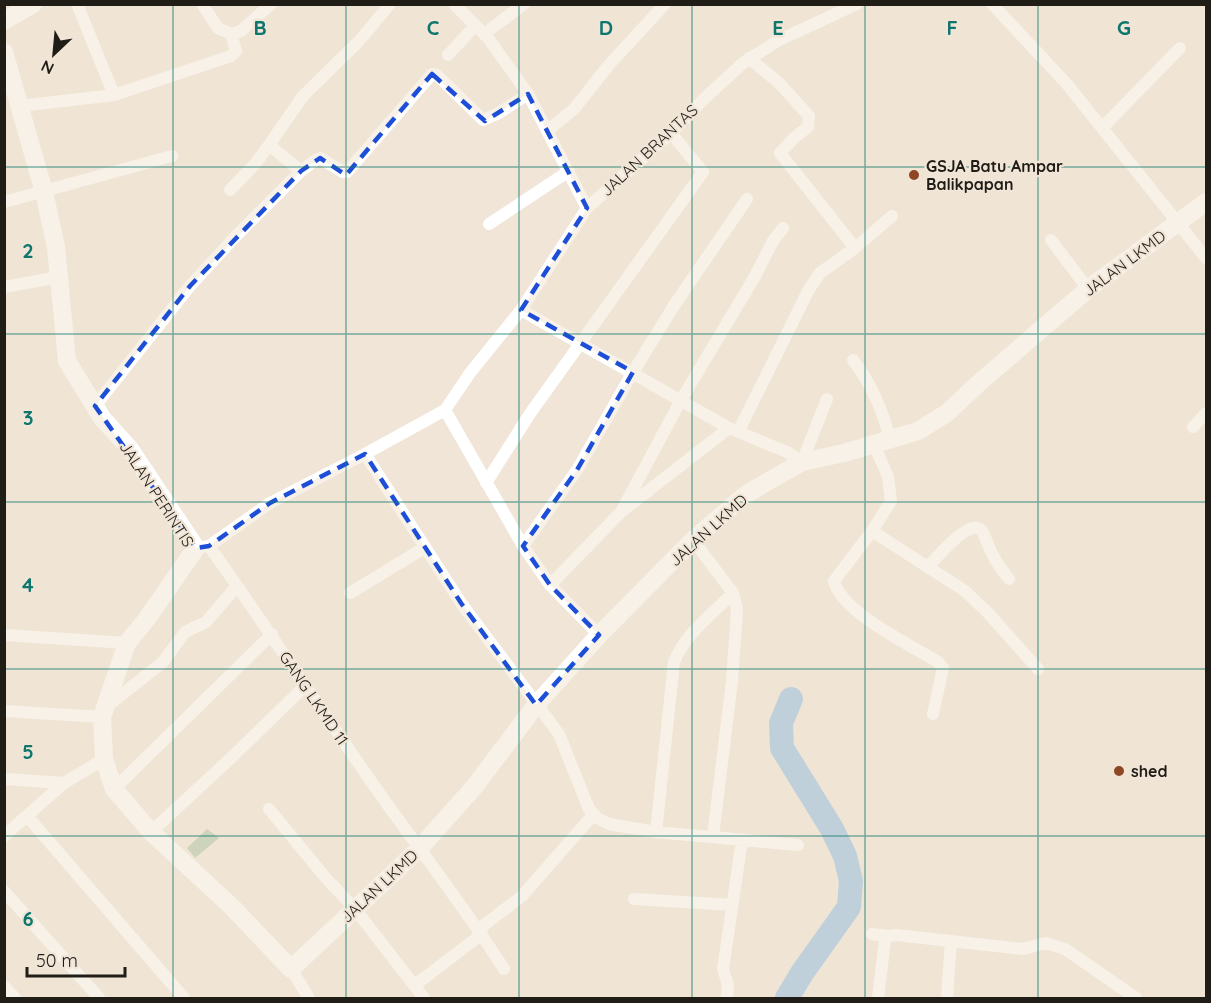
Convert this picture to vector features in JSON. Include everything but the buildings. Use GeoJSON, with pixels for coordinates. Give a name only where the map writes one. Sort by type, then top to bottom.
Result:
{"type":"FeatureCollection","features":[{"type":"Feature","properties":{"kind":"street"},"geometry":{"type":"LineString","coordinates":[[4,21],[33,4]]}},
{"type":"Feature","properties":{"kind":"street"},"geometry":{"type":"LineString","coordinates":[[77,4],[114,95]]}},
{"type":"Feature","properties":{"kind":"street"},"geometry":{"type":"LineString","coordinates":[[202,4],[218,28],[231,34],[241,31],[272,4]]}},
{"type":"Feature","properties":{"kind":"street"},"geometry":{"type":"LineString","coordinates":[[230,190],[270,145],[303,96],[360,40],[390,4]]}},
{"type":"Feature","properties":{"kind":"street","name":"JALAN BRANTAS"},"geometry":{"type":"LineString","coordinates":[[453,4],[480,30],[528,94],[587,208],[671,133],[749,58],[779,39],[857,4]]}},
{"type":"Feature","properties":{"kind":"street"},"geometry":{"type":"LineString","coordinates":[[448,55],[480,30],[524,4]]}},
{"type":"Feature","properties":{"kind":"street"},"geometry":{"type":"LineString","coordinates":[[548,130],[574,109],[665,4]]}},
{"type":"Feature","properties":{"kind":"street"},"geometry":{"type":"LineString","coordinates":[[992,4],[1066,83],[1206,258]]}},
{"type":"Feature","properties":{"kind":"street"},"geometry":{"type":"LineString","coordinates":[[20,106],[114,95],[231,56],[236,51],[231,34]]}},
{"type":"Feature","properties":{"kind":"street"},"geometry":{"type":"LineString","coordinates":[[1103,127],[1180,48]]}},
{"type":"Feature","properties":{"kind":"street","name":"JALAN PERINTIS"},"geometry":{"type":"LineString","coordinates":[[4,52],[44,192],[56,247],[68,361],[102,418],[130,449],[203,547],[127,643],[104,712],[104,759],[114,789],[151,832],[232,907],[291,969],[309,999]]}},
{"type":"Feature","properties":{"kind":"street"},"geometry":{"type":"LineString","coordinates":[[749,58],[779,83],[809,116],[808,127],[780,153],[855,248]]}},
{"type":"Feature","properties":{"kind":"street"},"geometry":{"type":"LineString","coordinates":[[95,406],[190,286],[301,171],[320,158],[343,172],[347,172],[432,74],[437,75],[483,120],[499,113],[528,94]]}},
{"type":"Feature","properties":{"kind":"street"},"geometry":{"type":"LineString","coordinates":[[486,483],[529,415],[581,344],[609,300],[696,185],[703,172],[671,133]]}},
{"type":"Feature","properties":{"kind":"street"},"geometry":{"type":"LineString","coordinates":[[270,145],[301,171]]}},
{"type":"Feature","properties":{"kind":"street"},"geometry":{"type":"LineString","coordinates":[[4,202],[172,156]]}},
{"type":"Feature","properties":{"kind":"street"},"geometry":{"type":"LineString","coordinates":[[489,224],[569,171]]}},
{"type":"Feature","properties":{"kind":"street"},"geometry":{"type":"LineString","coordinates":[[523,546],[577,470],[675,304],[747,199]]}},
{"type":"Feature","properties":{"kind":"street","name":"JALAN LKMD"},"geometry":{"type":"LineString","coordinates":[[291,969],[419,849],[475,786],[536,705],[599,635],[693,540],[748,493],[802,462],[844,453],[918,431],[947,413],[1088,289],[1206,202]]}},
{"type":"Feature","properties":{"kind":"street"},"geometry":{"type":"LineString","coordinates":[[203,547],[270,504],[445,410],[470,373],[521,310],[587,208]]}},
{"type":"Feature","properties":{"kind":"street"},"geometry":{"type":"LineString","coordinates":[[550,585],[621,512],[734,430],[809,289],[820,273],[855,248],[892,216]]}},
{"type":"Feature","properties":{"kind":"street"},"geometry":{"type":"LineString","coordinates":[[621,512],[681,400],[742,299],[773,241],[783,228]]}},
{"type":"Feature","properties":{"kind":"street"},"geometry":{"type":"LineString","coordinates":[[1051,240],[1088,289]]}},
{"type":"Feature","properties":{"kind":"street"},"geometry":{"type":"LineString","coordinates":[[4,287],[58,277]]}},
{"type":"Feature","properties":{"kind":"street"},"geometry":{"type":"LineString","coordinates":[[521,310],[734,430],[787,452],[802,462],[827,399]]}},
{"type":"Feature","properties":{"kind":"street"},"geometry":{"type":"LineString","coordinates":[[853,360],[869,381],[876,396],[891,501],[872,531],[834,581],[836,592],[885,633],[938,662],[943,668],[933,714]]}},
{"type":"Feature","properties":{"kind":"street"},"geometry":{"type":"LineString","coordinates":[[445,410],[523,546],[550,585],[599,635]]}},
{"type":"Feature","properties":{"kind":"street"},"geometry":{"type":"LineString","coordinates":[[1192,427],[1206,413]]}},
{"type":"Feature","properties":{"kind":"street"},"geometry":{"type":"LineString","coordinates":[[365,454],[461,603],[559,734],[589,809],[597,818],[609,824],[656,832],[798,845]]}},
{"type":"Feature","properties":{"kind":"street"},"geometry":{"type":"LineString","coordinates":[[928,567],[963,532],[973,527],[982,532],[996,563],[1009,579]]}},
{"type":"Feature","properties":{"kind":"street"},"geometry":{"type":"LineString","coordinates":[[872,531],[965,591],[1038,669]]}},
{"type":"Feature","properties":{"kind":"street"},"geometry":{"type":"LineString","coordinates":[[693,540],[733,593],[738,610],[732,681],[712,836]]}},
{"type":"Feature","properties":{"kind":"street","name":"GANG LKMD 11"},"geometry":{"type":"LineString","coordinates":[[203,547],[237,586],[272,634],[304,687],[480,932],[504,969]]}},
{"type":"Feature","properties":{"kind":"street"},"geometry":{"type":"LineString","coordinates":[[351,592],[424,548]]}},
{"type":"Feature","properties":{"kind":"street"},"geometry":{"type":"LineString","coordinates":[[4,711],[104,712],[163,662],[185,632],[206,622],[237,586]]}},
{"type":"Feature","properties":{"kind":"street"},"geometry":{"type":"LineString","coordinates":[[656,832],[674,662],[678,652],[693,632],[733,593]]}},
{"type":"Feature","properties":{"kind":"street"},"geometry":{"type":"LineString","coordinates":[[114,789],[272,634]]}},
{"type":"Feature","properties":{"kind":"street"},"geometry":{"type":"LineString","coordinates":[[4,635],[127,643]]}},
{"type":"Feature","properties":{"kind":"street"},"geometry":{"type":"LineString","coordinates":[[151,832],[304,687]]}},
{"type":"Feature","properties":{"kind":"street"},"geometry":{"type":"LineString","coordinates":[[4,836],[64,783],[104,759]]}},
{"type":"Feature","properties":{"kind":"street"},"geometry":{"type":"LineString","coordinates":[[4,779],[64,783]]}},
{"type":"Feature","properties":{"kind":"street"},"geometry":{"type":"LineString","coordinates":[[269,810],[355,909],[424,999]]}},
{"type":"Feature","properties":{"kind":"street"},"geometry":{"type":"LineString","coordinates":[[415,985],[522,896],[594,814]]}},
{"type":"Feature","properties":{"kind":"street"},"geometry":{"type":"LineString","coordinates":[[27,816],[184,999]]}},
{"type":"Feature","properties":{"kind":"street"},"geometry":{"type":"LineString","coordinates":[[727,999],[729,989],[723,969],[742,840]]}},
{"type":"Feature","properties":{"kind":"street"},"geometry":{"type":"LineString","coordinates":[[4,891],[99,999]]}},
{"type":"Feature","properties":{"kind":"street"},"geometry":{"type":"LineString","coordinates":[[634,899],[732,905]]}},
{"type":"Feature","properties":{"kind":"street"},"geometry":{"type":"LineString","coordinates":[[872,934],[889,936],[896,934],[1023,948],[1046,942],[1065,949],[1136,999]]}},
{"type":"Feature","properties":{"kind":"street"},"geometry":{"type":"LineString","coordinates":[[878,999],[885,940],[889,936]]}},
{"type":"Feature","properties":{"kind":"street"},"geometry":{"type":"LineString","coordinates":[[947,999],[951,941]]}},
{"type":"Feature","properties":{"kind":"street"},"geometry":{"type":"LineString","coordinates":[[4,986],[15,999]]}},
{"type":"Feature","properties":{"kind":"highlighted area"},"geometry":{"type":"Polygon","coordinates":[[[432,74],[485,121],[528,94],[587,208],[521,310],[633,372],[577,470],[523,546],[550,585],[599,635],[536,705],[461,603],[365,454],[270,503],[209,546],[196,548],[95,406],[190,286],[301,171],[320,158],[346,175],[432,74]]]}},
{"type":"Feature","properties":{"kind":"green space"},"geometry":{"type":"Polygon","coordinates":[[[207,829],[219,838],[195,858],[187,848],[207,829]]]}},
{"type":"Feature","properties":{"kind":"waterway"},"geometry":{"type":"LineString","coordinates":[[787,998],[849,907],[851,881],[845,856],[832,829],[782,748],[781,723],[791,699]]}},
{"type":"Feature","properties":{"kind":"place","name":"GSJA Batu Ampar Balikpapan"},"geometry":{"type":"Point","coordinates":[914,175]}},
{"type":"Feature","properties":{"kind":"place","name":"shed"},"geometry":{"type":"Point","coordinates":[1119,771]}}]}
